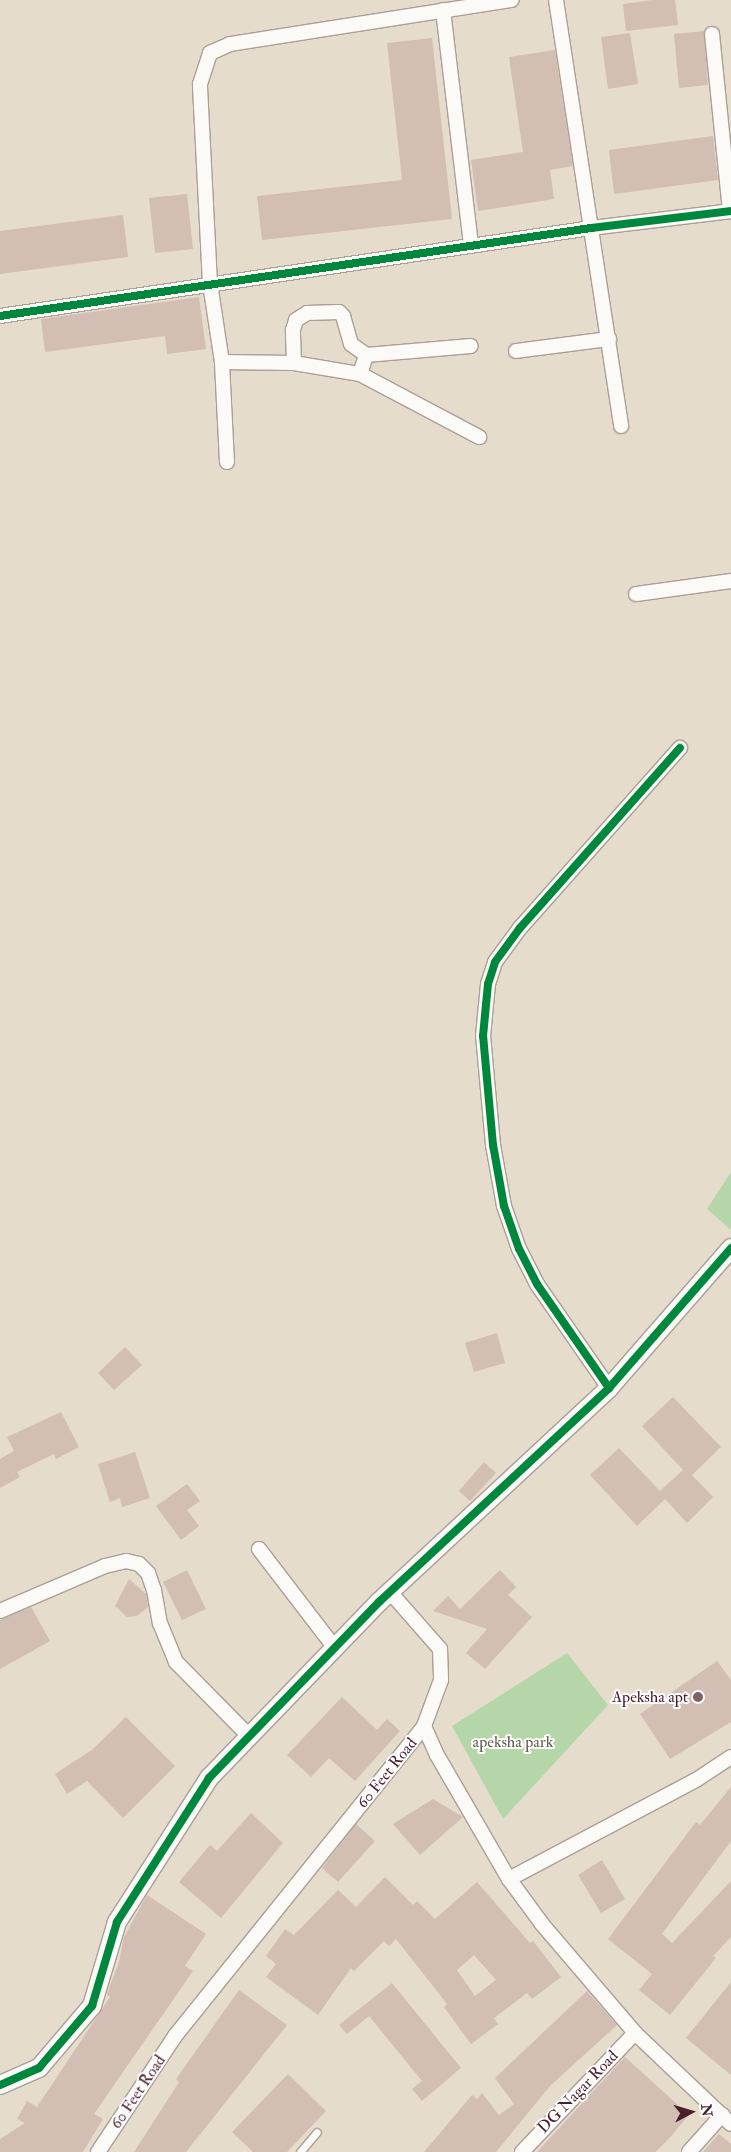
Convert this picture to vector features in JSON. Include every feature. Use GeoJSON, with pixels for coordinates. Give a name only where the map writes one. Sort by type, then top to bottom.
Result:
{"type":"FeatureCollection","features":[{"type":"Feature","properties":{"kind":"street"},"geometry":{"type":"LineString","coordinates":[[227,462],[222,362],[210,284],[200,84],[210,53],[230,44],[512,0]]}},
{"type":"Feature","properties":{"kind":"street"},"geometry":{"type":"LineString","coordinates":[[556,0],[621,426]]}},
{"type":"Feature","properties":{"kind":"street"},"geometry":{"type":"LineString","coordinates":[[443,10],[471,245]]}},
{"type":"Feature","properties":{"kind":"street"},"geometry":{"type":"LineString","coordinates":[[0,316],[471,245],[730,211],[712,34]]}},
{"type":"Feature","properties":{"kind":"street"},"geometry":{"type":"LineString","coordinates":[[294,363],[293,330],[296,320],[306,313],[339,312],[343,316],[351,344],[366,355],[471,346]]}},
{"type":"Feature","properties":{"kind":"street"},"geometry":{"type":"LineString","coordinates":[[516,351],[609,339]]}},
{"type":"Feature","properties":{"kind":"street"},"geometry":{"type":"LineString","coordinates":[[360,374],[366,355]]}},
{"type":"Feature","properties":{"kind":"street"},"geometry":{"type":"LineString","coordinates":[[222,362],[294,363],[360,374],[479,438]]}},
{"type":"Feature","properties":{"kind":"street"},"geometry":{"type":"LineString","coordinates":[[636,594],[731,581]]}},
{"type":"Feature","properties":{"kind":"street"},"geometry":{"type":"LineString","coordinates":[[609,1388],[537,1284],[518,1249],[504,1206],[493,1146],[483,1036],[488,984],[495,962],[520,928],[680,748]]}},
{"type":"Feature","properties":{"kind":"street"},"geometry":{"type":"LineString","coordinates":[[0,2085],[39,2068],[92,2006],[117,1922],[209,1778],[390,1592],[609,1388],[731,1248]]}},
{"type":"Feature","properties":{"kind":"street"},"geometry":{"type":"LineString","coordinates":[[259,1549],[335,1648]]}},
{"type":"Feature","properties":{"kind":"street"},"geometry":{"type":"LineString","coordinates":[[0,1611],[105,1566],[126,1561],[139,1564],[148,1573],[160,1622],[176,1662],[250,1737]]}},
{"type":"Feature","properties":{"kind":"street"},"geometry":{"type":"LineString","coordinates":[[390,1592],[440,1649],[441,1680],[424,1726]]}},
{"type":"Feature","properties":{"kind":"street","name":"60 Feet Road"},"geometry":{"type":"LineString","coordinates":[[98,2152],[175,2036],[424,1726],[437,1755],[509,1879],[635,2032],[726,2120]]}},
{"type":"Feature","properties":{"kind":"street"},"geometry":{"type":"LineString","coordinates":[[509,1879],[696,1780],[731,1756]]}},
{"type":"Feature","properties":{"kind":"street"},"geometry":{"type":"LineString","coordinates":[[606,1998],[653,2049]]}},
{"type":"Feature","properties":{"kind":"street","name":"DG Nagar Road"},"geometry":{"type":"LineString","coordinates":[[522,2152],[635,2032]]}},
{"type":"Feature","properties":{"kind":"street"},"geometry":{"type":"LineString","coordinates":[[689,2152],[726,2120]]}},
{"type":"Feature","properties":{"kind":"lane"},"geometry":{"type":"LineString","coordinates":[[300,2152],[317,2132]]}},
{"type":"Feature","properties":{"kind":"green space"},"geometry":{"type":"Polygon","coordinates":[[[731,1172],[731,1230],[707,1209],[731,1172]]]}},
{"type":"Feature","properties":{"kind":"green space","name":"apeksha park"},"geometry":{"type":"Polygon","coordinates":[[[567,1653],[608,1705],[503,1819],[452,1726],[567,1653]]]}},
{"type":"Feature","properties":{"kind":"building"},"geometry":{"type":"Polygon","coordinates":[[[652,0],[675,0],[678,25],[626,31],[623,4],[652,0]]]}},
{"type":"Feature","properties":{"kind":"building"},"geometry":{"type":"Polygon","coordinates":[[[704,31],[708,85],[679,88],[674,34],[704,31]]]}},
{"type":"Feature","properties":{"kind":"building"},"geometry":{"type":"Polygon","coordinates":[[[630,33],[638,84],[608,89],[601,37],[630,33]]]}},
{"type":"Feature","properties":{"kind":"building"},"geometry":{"type":"Polygon","coordinates":[[[432,38],[452,219],[262,240],[257,196],[402,180],[387,43],[432,38]]]}},
{"type":"Feature","properties":{"kind":"building"},"geometry":{"type":"Polygon","coordinates":[[[555,50],[573,166],[550,170],[554,199],[478,211],[471,160],[523,152],[509,57],[555,50]]]}},
{"type":"Feature","properties":{"kind":"building"},"geometry":{"type":"Polygon","coordinates":[[[713,136],[718,180],[614,194],[609,150],[713,136]]]}},
{"type":"Feature","properties":{"kind":"building"},"geometry":{"type":"Polygon","coordinates":[[[187,194],[193,249],[155,253],[149,198],[187,194]]]}},
{"type":"Feature","properties":{"kind":"building"},"geometry":{"type":"Polygon","coordinates":[[[123,215],[128,257],[0,274],[0,231],[123,215]]]}},
{"type":"Feature","properties":{"kind":"building"},"geometry":{"type":"Polygon","coordinates":[[[199,297],[206,349],[167,354],[165,336],[45,352],[41,319],[199,297]]]}},
{"type":"Feature","properties":{"kind":"building"},"geometry":{"type":"Polygon","coordinates":[[[497,1333],[505,1363],[474,1372],[465,1343],[497,1333]]]}},
{"type":"Feature","properties":{"kind":"building"},"geometry":{"type":"Polygon","coordinates":[[[125,1347],[142,1365],[114,1390],[98,1373],[125,1347]]]}},
{"type":"Feature","properties":{"kind":"building"},"geometry":{"type":"Polygon","coordinates":[[[673,1397],[721,1447],[692,1475],[713,1497],[687,1523],[665,1499],[637,1526],[590,1475],[619,1448],[660,1491],[683,1470],[642,1426],[673,1397]]]}},
{"type":"Feature","properties":{"kind":"building"},"geometry":{"type":"Polygon","coordinates":[[[61,1412],[79,1447],[56,1459],[54,1454],[17,1472],[20,1477],[0,1488],[0,1459],[14,1451],[7,1437],[61,1412]]]}},
{"type":"Feature","properties":{"kind":"building"},"geometry":{"type":"Polygon","coordinates":[[[135,1452],[150,1498],[122,1507],[120,1498],[110,1502],[98,1464],[135,1452]]]}},
{"type":"Feature","properties":{"kind":"building"},"geometry":{"type":"Polygon","coordinates":[[[484,1462],[496,1473],[470,1501],[459,1491],[484,1462]]]}},
{"type":"Feature","properties":{"kind":"building"},"geometry":{"type":"Polygon","coordinates":[[[187,1484],[200,1501],[187,1510],[199,1526],[181,1540],[156,1506],[187,1484]]]}},
{"type":"Feature","properties":{"kind":"building"},"geometry":{"type":"Polygon","coordinates":[[[187,1570],[206,1609],[182,1620],[163,1582],[187,1570]]]}},
{"type":"Feature","properties":{"kind":"building"},"geometry":{"type":"Polygon","coordinates":[[[500,1570],[516,1587],[508,1595],[532,1617],[485,1669],[466,1653],[487,1629],[433,1611],[448,1596],[460,1609],[500,1570]]]}},
{"type":"Feature","properties":{"kind":"building"},"geometry":{"type":"Polygon","coordinates":[[[129,1579],[146,1594],[148,1607],[137,1616],[127,1617],[115,1606],[129,1579]]]}},
{"type":"Feature","properties":{"kind":"building"},"geometry":{"type":"Polygon","coordinates":[[[31,1607],[50,1641],[0,1669],[0,1620],[31,1607]]]}},
{"type":"Feature","properties":{"kind":"building","name":"Apeksha apt"},"geometry":{"type":"Polygon","coordinates":[[[717,1661],[731,1680],[731,1722],[670,1759],[640,1714],[717,1661]]]}},
{"type":"Feature","properties":{"kind":"building"},"geometry":{"type":"Polygon","coordinates":[[[342,1697],[377,1730],[387,1719],[400,1731],[355,1781],[329,1758],[311,1777],[287,1755],[342,1697]]]}},
{"type":"Feature","properties":{"kind":"building"},"geometry":{"type":"Polygon","coordinates":[[[126,1717],[175,1766],[123,1818],[87,1781],[67,1794],[55,1774],[93,1749],[126,1717]]]}},
{"type":"Feature","properties":{"kind":"building"},"geometry":{"type":"Polygon","coordinates":[[[731,1787],[731,1841],[662,1934],[672,1943],[731,1881],[731,1937],[713,1956],[716,1958],[670,2015],[639,1990],[652,1974],[608,1939],[696,1822],[700,1825],[731,1787]]]}},
{"type":"Feature","properties":{"kind":"building"},"geometry":{"type":"Polygon","coordinates":[[[433,1799],[463,1817],[420,1855],[393,1824],[433,1799]]]}},
{"type":"Feature","properties":{"kind":"building"},"geometry":{"type":"Polygon","coordinates":[[[251,1813],[283,1843],[221,1918],[179,1882],[210,1845],[217,1851],[251,1813]]]}},
{"type":"Feature","properties":{"kind":"building"},"geometry":{"type":"Polygon","coordinates":[[[356,1824],[375,1841],[338,1882],[322,1868],[356,1824]]]}},
{"type":"Feature","properties":{"kind":"building"},"geometry":{"type":"Polygon","coordinates":[[[602,1860],[625,1899],[601,1913],[578,1875],[602,1860]]]}},
{"type":"Feature","properties":{"kind":"building"},"geometry":{"type":"Polygon","coordinates":[[[385,1877],[413,1905],[417,1901],[435,1919],[477,1882],[530,1943],[533,1941],[561,1977],[532,1999],[527,1993],[494,2018],[498,2024],[471,2044],[444,2007],[447,2004],[396,1939],[389,1946],[384,1941],[354,1971],[351,1968],[318,2015],[266,1977],[276,1964],[266,1956],[285,1929],[294,1935],[338,1890],[356,1907],[385,1877]],[[474,1955],[457,1970],[475,1996],[496,1980],[474,1955]]]}},
{"type":"Feature","properties":{"kind":"building"},"geometry":{"type":"Polygon","coordinates":[[[147,1895],[206,1934],[185,1966],[193,1971],[94,2114],[103,2119],[83,2152],[0,2152],[0,2139],[25,2123],[17,2119],[27,2101],[37,2107],[110,1997],[107,1994],[119,1962],[124,1937],[147,1895]]]}},
{"type":"Feature","properties":{"kind":"building"},"geometry":{"type":"Polygon","coordinates":[[[731,1982],[731,2075],[686,2038],[731,1982]]]}},
{"type":"Feature","properties":{"kind":"building"},"geometry":{"type":"Polygon","coordinates":[[[392,1983],[461,2068],[422,2101],[412,2089],[422,2081],[369,2016],[347,2034],[339,2025],[392,1983]]]}},
{"type":"Feature","properties":{"kind":"building"},"geometry":{"type":"Polygon","coordinates":[[[239,1990],[287,2025],[186,2152],[134,2152],[179,2082],[176,2079],[239,1990]]]}},
{"type":"Feature","properties":{"kind":"building"},"geometry":{"type":"Polygon","coordinates":[[[587,1991],[617,2025],[550,2086],[496,2152],[424,2152],[472,2095],[477,2099],[482,2093],[499,2115],[514,2104],[495,2078],[587,1991]]]}},
{"type":"Feature","properties":{"kind":"building"},"geometry":{"type":"Polygon","coordinates":[[[625,2057],[689,2115],[666,2142],[655,2152],[537,2152],[625,2057]]]}},
{"type":"Feature","properties":{"kind":"building"},"geometry":{"type":"Polygon","coordinates":[[[288,2074],[326,2111],[287,2152],[253,2152],[232,2132],[288,2074]]]}},
{"type":"Feature","properties":{"kind":"building"},"geometry":{"type":"Polygon","coordinates":[[[719,2134],[731,2144],[731,2152],[703,2152],[719,2134]]]}},
{"type":"Feature","properties":{"kind":"cycle path"},"geometry":{"type":"LineString","coordinates":[[0,316],[591,228],[731,211]]}},
{"type":"Feature","properties":{"kind":"cycle path"},"geometry":{"type":"LineString","coordinates":[[609,1388],[537,1284],[519,1249],[504,1206],[493,1145],[483,1036],[488,984],[495,962],[520,928],[680,748]]}},
{"type":"Feature","properties":{"kind":"cycle path"},"geometry":{"type":"LineString","coordinates":[[0,2085],[39,2068],[92,2006],[117,1922],[209,1778],[379,1602],[609,1388],[731,1248]]}},
{"type":"Feature","properties":{"kind":"place","name":"Apeksha apt"},"geometry":{"type":"Point","coordinates":[698,1697]}}]}
